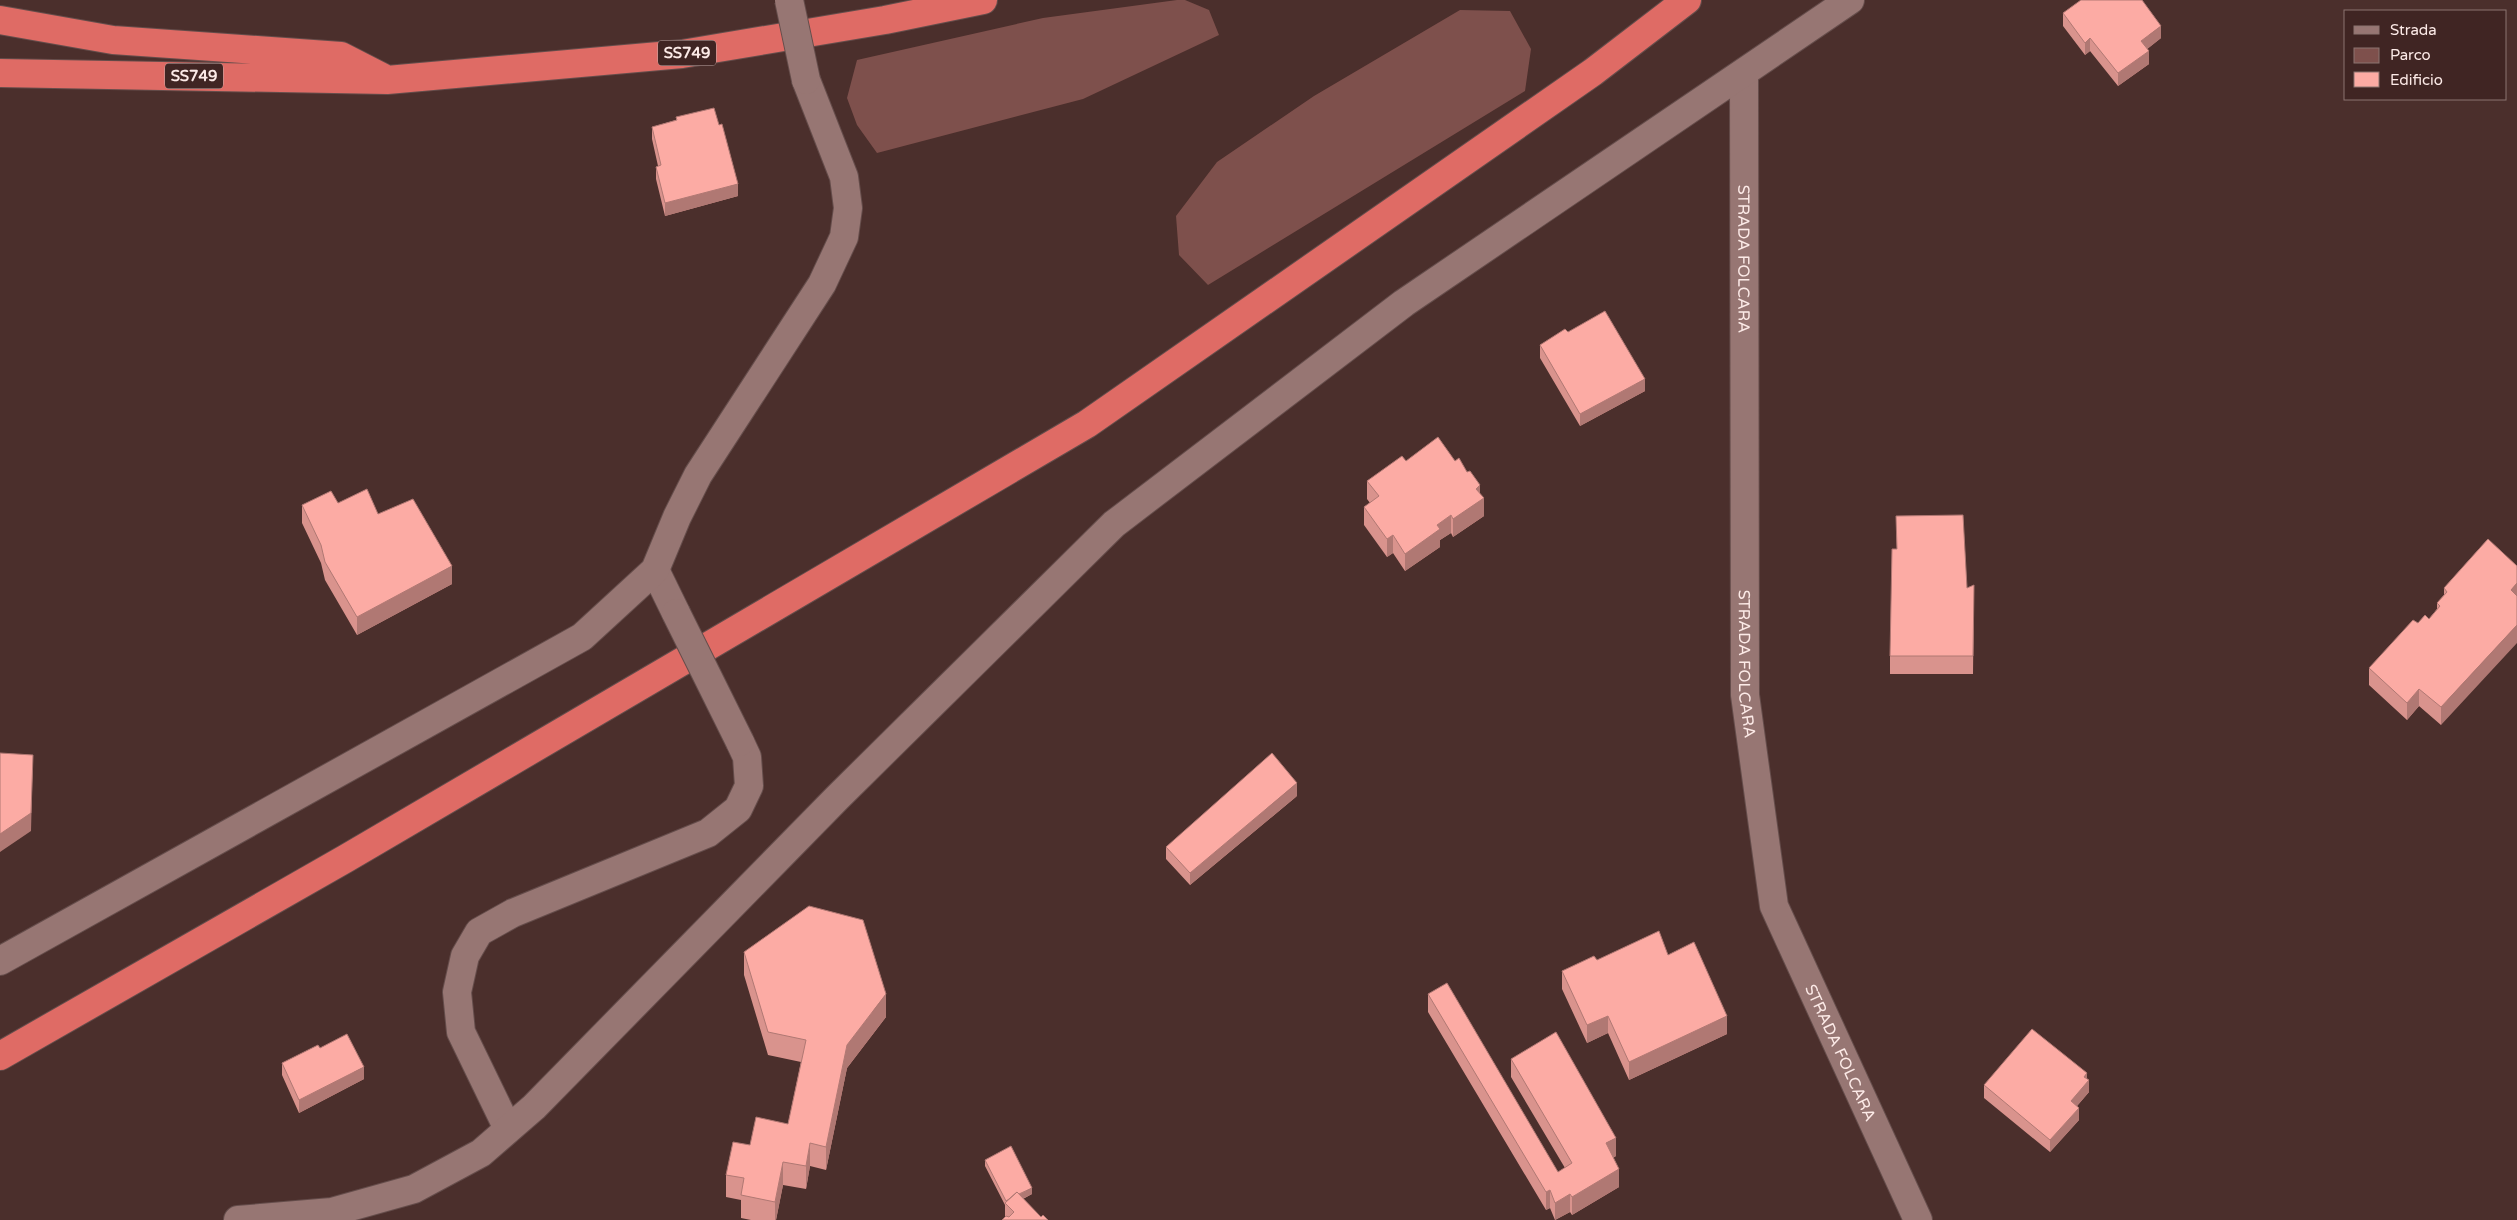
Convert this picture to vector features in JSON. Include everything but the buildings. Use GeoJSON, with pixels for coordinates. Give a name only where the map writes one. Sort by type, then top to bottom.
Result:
{"type":"FeatureCollection","features":[{"type":"Feature","properties":{"kind":"highway","name":"SS749"},"geometry":{"type":"LineString","coordinates":[[0,73],[387,80],[682,54],[885,20],[983,0]]}},
{"type":"Feature","properties":{"kind":"highway"},"geometry":{"type":"LineString","coordinates":[[0,1056],[346,859],[1087,424],[1593,72],[1687,0]]}},
{"type":"Feature","properties":{"kind":"highway"},"geometry":{"type":"LineString","coordinates":[[0,20],[113,40],[341,56],[387,80]]}},
{"type":"Feature","properties":{"kind":"street"},"geometry":{"type":"LineString","coordinates":[[0,961],[582,637],[655,570],[677,517],[698,475],[822,284],[844,237],[848,208],[844,177],[806,80],[789,0]]}},
{"type":"Feature","properties":{"kind":"street"},"geometry":{"type":"LineString","coordinates":[[238,1220],[332,1212],[414,1189],[481,1154],[547,1093],[837,798],[1114,524],[1404,304],[1850,0]]}},
{"type":"Feature","properties":{"kind":"street","name":"STRADA FOLCARA"},"geometry":{"type":"LineString","coordinates":[[1744,74],[1744,695],[1774,906],[1918,1220]]}},
{"type":"Feature","properties":{"kind":"street"},"geometry":{"type":"LineString","coordinates":[[508,1130],[461,1032],[458,992],[465,956],[479,932],[513,913],[708,833],[738,810],[749,786],[747,757],[655,570]]}},
{"type":"Feature","properties":{"kind":"green space"},"geometry":{"type":"Polygon","coordinates":[[[1185,0],[1209,10],[1219,35],[1083,99],[877,153],[857,125],[847,98],[857,60],[1043,18],[1185,0]]]}},
{"type":"Feature","properties":{"kind":"green space"},"geometry":{"type":"Polygon","coordinates":[[[1460,10],[1510,11],[1531,49],[1525,91],[1208,285],[1179,255],[1176,216],[1217,162],[1314,96],[1460,10]]]}}]}
